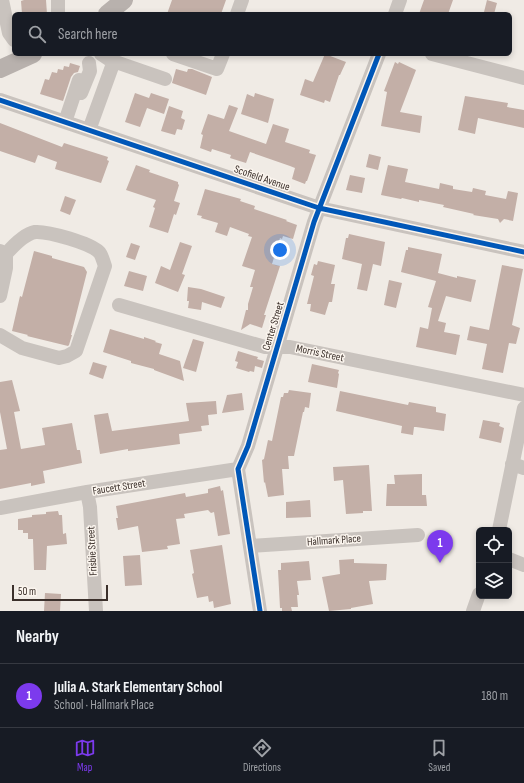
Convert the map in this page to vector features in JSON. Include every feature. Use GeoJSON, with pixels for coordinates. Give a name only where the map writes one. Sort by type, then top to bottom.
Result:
{"type":"FeatureCollection","features":[{"type":"Feature","properties":{"kind":"main road"},"geometry":{"type":"LineString","coordinates":[[109,12],[124,0]]}},
{"type":"Feature","properties":{"kind":"main road"},"geometry":{"type":"LineString","coordinates":[[0,69],[25,56]]}},
{"type":"Feature","properties":{"kind":"street"},"geometry":{"type":"LineString","coordinates":[[2,0],[9,33],[12,37]]}},
{"type":"Feature","properties":{"kind":"street"},"geometry":{"type":"LineString","coordinates":[[58,0],[58,12]]}},
{"type":"Feature","properties":{"kind":"street"},"geometry":{"type":"LineString","coordinates":[[238,12],[242,0]]}},
{"type":"Feature","properties":{"kind":"street"},"geometry":{"type":"LineString","coordinates":[[396,12],[400,0]]}},
{"type":"Feature","properties":{"kind":"street"},"geometry":{"type":"LineString","coordinates":[[104,56],[114,62],[165,79]]}},
{"type":"Feature","properties":{"kind":"street"},"geometry":{"type":"LineString","coordinates":[[179,56],[217,68],[222,56]]}},
{"type":"Feature","properties":{"kind":"street","name":"Center Street"},"geometry":{"type":"LineString","coordinates":[[238,469],[248,446],[319,208],[378,56]]}},
{"type":"Feature","properties":{"kind":"street"},"geometry":{"type":"LineString","coordinates":[[440,56],[524,78]]}},
{"type":"Feature","properties":{"kind":"street"},"geometry":{"type":"LineString","coordinates":[[88,130],[114,62]]}},
{"type":"Feature","properties":{"kind":"street"},"geometry":{"type":"LineString","coordinates":[[73,97],[82,93],[90,71],[87,68]]}},
{"type":"Feature","properties":{"kind":"street"},"geometry":{"type":"LineString","coordinates":[[64,122],[73,97],[87,68]]}},
{"type":"Feature","properties":{"kind":"street","name":"Scofield Avenue"},"geometry":{"type":"LineString","coordinates":[[0,100],[319,208],[524,252]]}},
{"type":"Feature","properties":{"kind":"street"},"geometry":{"type":"LineString","coordinates":[[0,296],[6,268],[3,252],[34,232],[54,234],[91,246],[100,253],[105,266],[76,351],[59,358],[22,348],[0,334]]}},
{"type":"Feature","properties":{"kind":"street","name":"Morris Street"},"geometry":{"type":"LineString","coordinates":[[119,305],[265,347],[290,347],[524,395]]}},
{"type":"Feature","properties":{"kind":"street"},"geometry":{"type":"LineString","coordinates":[[500,527],[518,466],[524,408]]}},
{"type":"Feature","properties":{"kind":"street"},"geometry":{"type":"LineString","coordinates":[[238,469],[260,611]]}},
{"type":"Feature","properties":{"kind":"street","name":"Faucett Street"},"geometry":{"type":"LineString","coordinates":[[0,508],[87,492],[238,469]]}},
{"type":"Feature","properties":{"kind":"street","name":"Frisbie Street"},"geometry":{"type":"LineString","coordinates":[[87,492],[90,507],[96,611]]}},
{"type":"Feature","properties":{"kind":"street","name":"Hallmark Place"},"geometry":{"type":"LineString","coordinates":[[250,546],[418,535]]}},
{"type":"Feature","properties":{"kind":"street"},"geometry":{"type":"LineString","coordinates":[[512,560],[524,565]]}},
{"type":"Feature","properties":{"kind":"street"},"geometry":{"type":"LineString","coordinates":[[474,611],[478,599]]}},
{"type":"Feature","properties":{"kind":"building"},"geometry":{"type":"Polygon","coordinates":[[[46,0],[47,12],[22,12],[21,1],[46,0]]]}},
{"type":"Feature","properties":{"kind":"building"},"geometry":{"type":"Polygon","coordinates":[[[172,0],[226,0],[222,12],[168,12],[172,0]]]}},
{"type":"Feature","properties":{"kind":"building"},"geometry":{"type":"Polygon","coordinates":[[[424,0],[453,0],[449,12],[420,12],[424,0]]]}},
{"type":"Feature","properties":{"kind":"building"},"geometry":{"type":"Polygon","coordinates":[[[487,0],[497,3],[495,12],[484,12],[487,0]]]}},
{"type":"Feature","properties":{"kind":"building"},"geometry":{"type":"Polygon","coordinates":[[[324,56],[330,56],[346,62],[339,75],[330,102],[325,100],[324,103],[300,95],[305,79],[313,82],[324,56]]]}},
{"type":"Feature","properties":{"kind":"building"},"geometry":{"type":"Polygon","coordinates":[[[395,62],[398,64],[399,62],[416,70],[400,112],[422,116],[420,133],[381,126],[387,92],[384,91],[395,62]]]}},
{"type":"Feature","properties":{"kind":"building"},"geometry":{"type":"Polygon","coordinates":[[[70,63],[80,66],[78,72],[74,73],[71,77],[63,101],[40,94],[45,79],[49,80],[52,72],[57,73],[58,69],[63,70],[64,66],[69,67],[70,63]]]}},
{"type":"Feature","properties":{"kind":"building"},"geometry":{"type":"Polygon","coordinates":[[[176,69],[187,72],[188,69],[192,69],[212,77],[206,95],[172,83],[176,69]]]}},
{"type":"Feature","properties":{"kind":"building"},"geometry":{"type":"Polygon","coordinates":[[[135,93],[149,98],[151,93],[169,99],[164,114],[147,108],[140,127],[125,122],[135,93]]]}},
{"type":"Feature","properties":{"kind":"building"},"geometry":{"type":"Polygon","coordinates":[[[255,93],[274,99],[268,123],[241,114],[247,94],[254,97],[255,93]]]}},
{"type":"Feature","properties":{"kind":"building"},"geometry":{"type":"Polygon","coordinates":[[[465,96],[508,103],[507,107],[524,110],[524,128],[478,118],[475,134],[458,130],[465,96]]]}},
{"type":"Feature","properties":{"kind":"building"},"geometry":{"type":"Polygon","coordinates":[[[229,105],[238,108],[229,131],[266,144],[273,124],[289,129],[285,142],[310,150],[309,153],[316,155],[305,184],[292,179],[295,168],[250,152],[246,163],[230,158],[231,155],[212,149],[211,152],[200,148],[203,135],[201,134],[208,114],[224,119],[229,105]]]}},
{"type":"Feature","properties":{"kind":"building"},"geometry":{"type":"Polygon","coordinates":[[[169,106],[183,111],[181,118],[185,120],[182,130],[177,129],[175,135],[161,131],[169,106]]]}},
{"type":"Feature","properties":{"kind":"building"},"geometry":{"type":"Polygon","coordinates":[[[0,123],[62,147],[64,143],[108,157],[107,160],[109,161],[101,183],[55,169],[57,162],[38,155],[35,163],[0,151],[0,123]]]}},
{"type":"Feature","properties":{"kind":"building"},"geometry":{"type":"Polygon","coordinates":[[[369,154],[381,157],[378,170],[366,167],[369,154]]]}},
{"type":"Feature","properties":{"kind":"building"},"geometry":{"type":"Polygon","coordinates":[[[136,165],[150,170],[149,172],[178,182],[179,185],[174,201],[180,203],[176,215],[174,214],[168,233],[149,227],[156,200],[126,190],[136,165]]]}},
{"type":"Feature","properties":{"kind":"building"},"geometry":{"type":"Polygon","coordinates":[[[388,165],[408,169],[405,182],[439,189],[440,183],[453,186],[453,189],[472,192],[473,188],[486,191],[485,195],[506,199],[508,191],[518,193],[513,221],[504,219],[500,223],[498,219],[473,215],[474,214],[443,207],[444,205],[381,195],[388,165]]]}},
{"type":"Feature","properties":{"kind":"building"},"geometry":{"type":"Polygon","coordinates":[[[350,175],[365,178],[362,193],[346,190],[350,175]]]}},
{"type":"Feature","properties":{"kind":"building"},"geometry":{"type":"Polygon","coordinates":[[[205,189],[241,199],[240,201],[255,206],[254,209],[297,225],[293,239],[283,236],[282,239],[280,238],[272,264],[280,266],[264,315],[266,315],[262,328],[250,324],[241,330],[246,310],[248,310],[248,304],[253,287],[250,287],[255,270],[242,266],[252,237],[248,236],[249,234],[230,227],[227,236],[215,232],[218,223],[201,218],[202,216],[197,215],[205,189]]]}},
{"type":"Feature","properties":{"kind":"building"},"geometry":{"type":"Polygon","coordinates":[[[65,196],[76,200],[70,215],[60,211],[65,196]]]}},
{"type":"Feature","properties":{"kind":"building"},"geometry":{"type":"Polygon","coordinates":[[[349,234],[385,242],[381,266],[373,264],[367,291],[357,289],[362,264],[342,259],[346,238],[348,238],[349,234]]]}},
{"type":"Feature","properties":{"kind":"building"},"geometry":{"type":"Polygon","coordinates":[[[180,242],[192,246],[182,274],[185,275],[178,292],[155,283],[161,266],[170,270],[180,242]]]}},
{"type":"Feature","properties":{"kind":"building"},"geometry":{"type":"Polygon","coordinates":[[[131,243],[140,246],[135,260],[126,257],[131,243]]]}},
{"type":"Feature","properties":{"kind":"building"},"geometry":{"type":"Polygon","coordinates":[[[408,247],[442,254],[438,273],[457,278],[457,276],[476,280],[471,302],[446,296],[438,321],[446,323],[444,332],[460,335],[456,355],[416,347],[420,327],[428,329],[432,308],[428,307],[436,281],[401,272],[408,247]]]}},
{"type":"Feature","properties":{"kind":"building"},"geometry":{"type":"Polygon","coordinates":[[[34,251],[84,267],[87,272],[68,346],[12,331],[20,296],[22,297],[34,251]]]}},
{"type":"Feature","properties":{"kind":"building"},"geometry":{"type":"Polygon","coordinates":[[[318,261],[335,265],[331,284],[335,284],[332,302],[329,302],[325,315],[310,311],[311,304],[307,304],[314,276],[311,275],[314,264],[317,265],[318,261]]]}},
{"type":"Feature","properties":{"kind":"building"},"geometry":{"type":"Polygon","coordinates":[[[502,265],[523,269],[512,325],[520,328],[516,344],[509,343],[503,373],[482,369],[487,344],[467,340],[470,326],[489,330],[502,265]]]}},
{"type":"Feature","properties":{"kind":"building"},"geometry":{"type":"Polygon","coordinates":[[[129,271],[147,276],[143,291],[124,286],[129,271]]]}},
{"type":"Feature","properties":{"kind":"building"},"geometry":{"type":"Polygon","coordinates":[[[389,280],[402,283],[396,308],[384,305],[389,280]]]}},
{"type":"Feature","properties":{"kind":"building"},"geometry":{"type":"Polygon","coordinates":[[[188,287],[201,289],[225,297],[221,308],[202,302],[201,310],[188,308],[188,287]]]}},
{"type":"Feature","properties":{"kind":"building"},"geometry":{"type":"Polygon","coordinates":[[[110,329],[144,339],[144,337],[162,344],[159,354],[180,361],[184,381],[103,352],[110,329]]]}},
{"type":"Feature","properties":{"kind":"building"},"geometry":{"type":"Polygon","coordinates":[[[193,339],[204,342],[196,372],[183,368],[193,339]]]}},
{"type":"Feature","properties":{"kind":"building"},"geometry":{"type":"Polygon","coordinates":[[[238,351],[258,357],[257,359],[264,361],[262,368],[255,366],[254,372],[249,372],[236,368],[238,362],[235,361],[238,351]]]}},
{"type":"Feature","properties":{"kind":"building"},"geometry":{"type":"Polygon","coordinates":[[[93,362],[107,366],[103,379],[89,374],[93,362]]]}},
{"type":"Feature","properties":{"kind":"building"},"geometry":{"type":"Polygon","coordinates":[[[312,364],[339,370],[337,388],[308,382],[312,364]]]}},
{"type":"Feature","properties":{"kind":"building"},"geometry":{"type":"Polygon","coordinates":[[[12,380],[20,411],[14,412],[21,449],[45,445],[42,428],[72,423],[77,450],[80,450],[82,463],[43,471],[45,483],[31,486],[31,483],[0,489],[0,450],[7,449],[0,412],[0,382],[12,380]]]}},
{"type":"Feature","properties":{"kind":"building"},"geometry":{"type":"Polygon","coordinates":[[[289,390],[311,393],[309,408],[305,407],[303,412],[294,456],[288,456],[289,469],[282,469],[284,495],[268,497],[265,482],[264,483],[262,460],[264,459],[268,440],[272,441],[281,397],[283,397],[284,393],[288,393],[289,390]]]}},
{"type":"Feature","properties":{"kind":"building"},"geometry":{"type":"Polygon","coordinates":[[[340,391],[408,405],[409,402],[436,407],[436,412],[446,414],[444,431],[414,427],[413,435],[401,433],[402,426],[336,411],[340,391]]]}},
{"type":"Feature","properties":{"kind":"building"},"geometry":{"type":"Polygon","coordinates":[[[242,393],[244,410],[222,413],[227,395],[242,393]]]}},
{"type":"Feature","properties":{"kind":"building"},"geometry":{"type":"Polygon","coordinates":[[[216,401],[217,414],[208,415],[209,425],[201,426],[202,431],[179,434],[180,444],[128,451],[128,449],[100,454],[94,415],[108,413],[112,431],[189,421],[186,403],[216,401]]]}},
{"type":"Feature","properties":{"kind":"building"},"geometry":{"type":"Polygon","coordinates":[[[483,420],[500,423],[499,426],[504,428],[501,443],[479,438],[483,420]]]}},
{"type":"Feature","properties":{"kind":"building"},"geometry":{"type":"Polygon","coordinates":[[[369,465],[372,511],[346,514],[343,480],[334,481],[333,467],[369,465]]]}},
{"type":"Feature","properties":{"kind":"building"},"geometry":{"type":"Polygon","coordinates":[[[422,474],[422,495],[426,495],[427,506],[386,506],[387,484],[395,484],[394,475],[422,474]]]}},
{"type":"Feature","properties":{"kind":"building"},"geometry":{"type":"Polygon","coordinates":[[[220,486],[221,491],[223,490],[230,534],[218,536],[214,512],[211,513],[208,510],[184,514],[185,518],[176,519],[180,544],[167,546],[168,549],[142,552],[138,526],[118,530],[116,506],[185,493],[186,497],[208,493],[208,489],[220,486]]]}},
{"type":"Feature","properties":{"kind":"building"},"geometry":{"type":"Polygon","coordinates":[[[310,500],[311,517],[286,518],[286,502],[310,500]]]}},
{"type":"Feature","properties":{"kind":"building"},"geometry":{"type":"Polygon","coordinates":[[[58,511],[59,515],[62,515],[63,534],[66,533],[67,544],[47,546],[46,570],[34,570],[33,539],[28,539],[28,533],[23,533],[23,530],[18,530],[18,519],[32,517],[32,515],[46,514],[46,512],[58,511]]]}},
{"type":"Feature","properties":{"kind":"building"},"geometry":{"type":"Polygon","coordinates":[[[222,545],[231,604],[214,608],[213,601],[209,602],[208,596],[197,598],[192,574],[194,573],[190,550],[222,545]]]}},
{"type":"Feature","properties":{"kind":"building"},"geometry":{"type":"Polygon","coordinates":[[[140,555],[142,585],[125,586],[123,556],[140,555]]]}},
{"type":"Feature","properties":{"kind":"building"},"geometry":{"type":"Polygon","coordinates":[[[354,559],[354,563],[387,564],[386,580],[369,581],[373,604],[351,609],[329,611],[322,577],[340,574],[339,560],[354,559]]]}},
{"type":"Feature","properties":{"kind":"building"},"geometry":{"type":"Polygon","coordinates":[[[309,561],[311,580],[297,581],[299,595],[297,595],[298,607],[291,607],[292,611],[282,611],[282,608],[280,608],[278,570],[281,570],[281,563],[309,561]]]}},
{"type":"Feature","properties":{"kind":"building"},"geometry":{"type":"Polygon","coordinates":[[[45,593],[61,594],[60,611],[44,611],[45,593]]]}},
{"type":"Feature","properties":{"kind":"cycle path"},"geometry":{"type":"LineString","coordinates":[[260,611],[238,469],[248,446],[314,222],[378,56]]}},
{"type":"Feature","properties":{"kind":"cycle path"},"geometry":{"type":"LineString","coordinates":[[0,100],[319,208],[524,252]]}},
{"type":"Feature","properties":{"kind":"place","name":"Julia A. Stark Elementary School"},"geometry":{"type":"Point","coordinates":[440,563]}}]}
